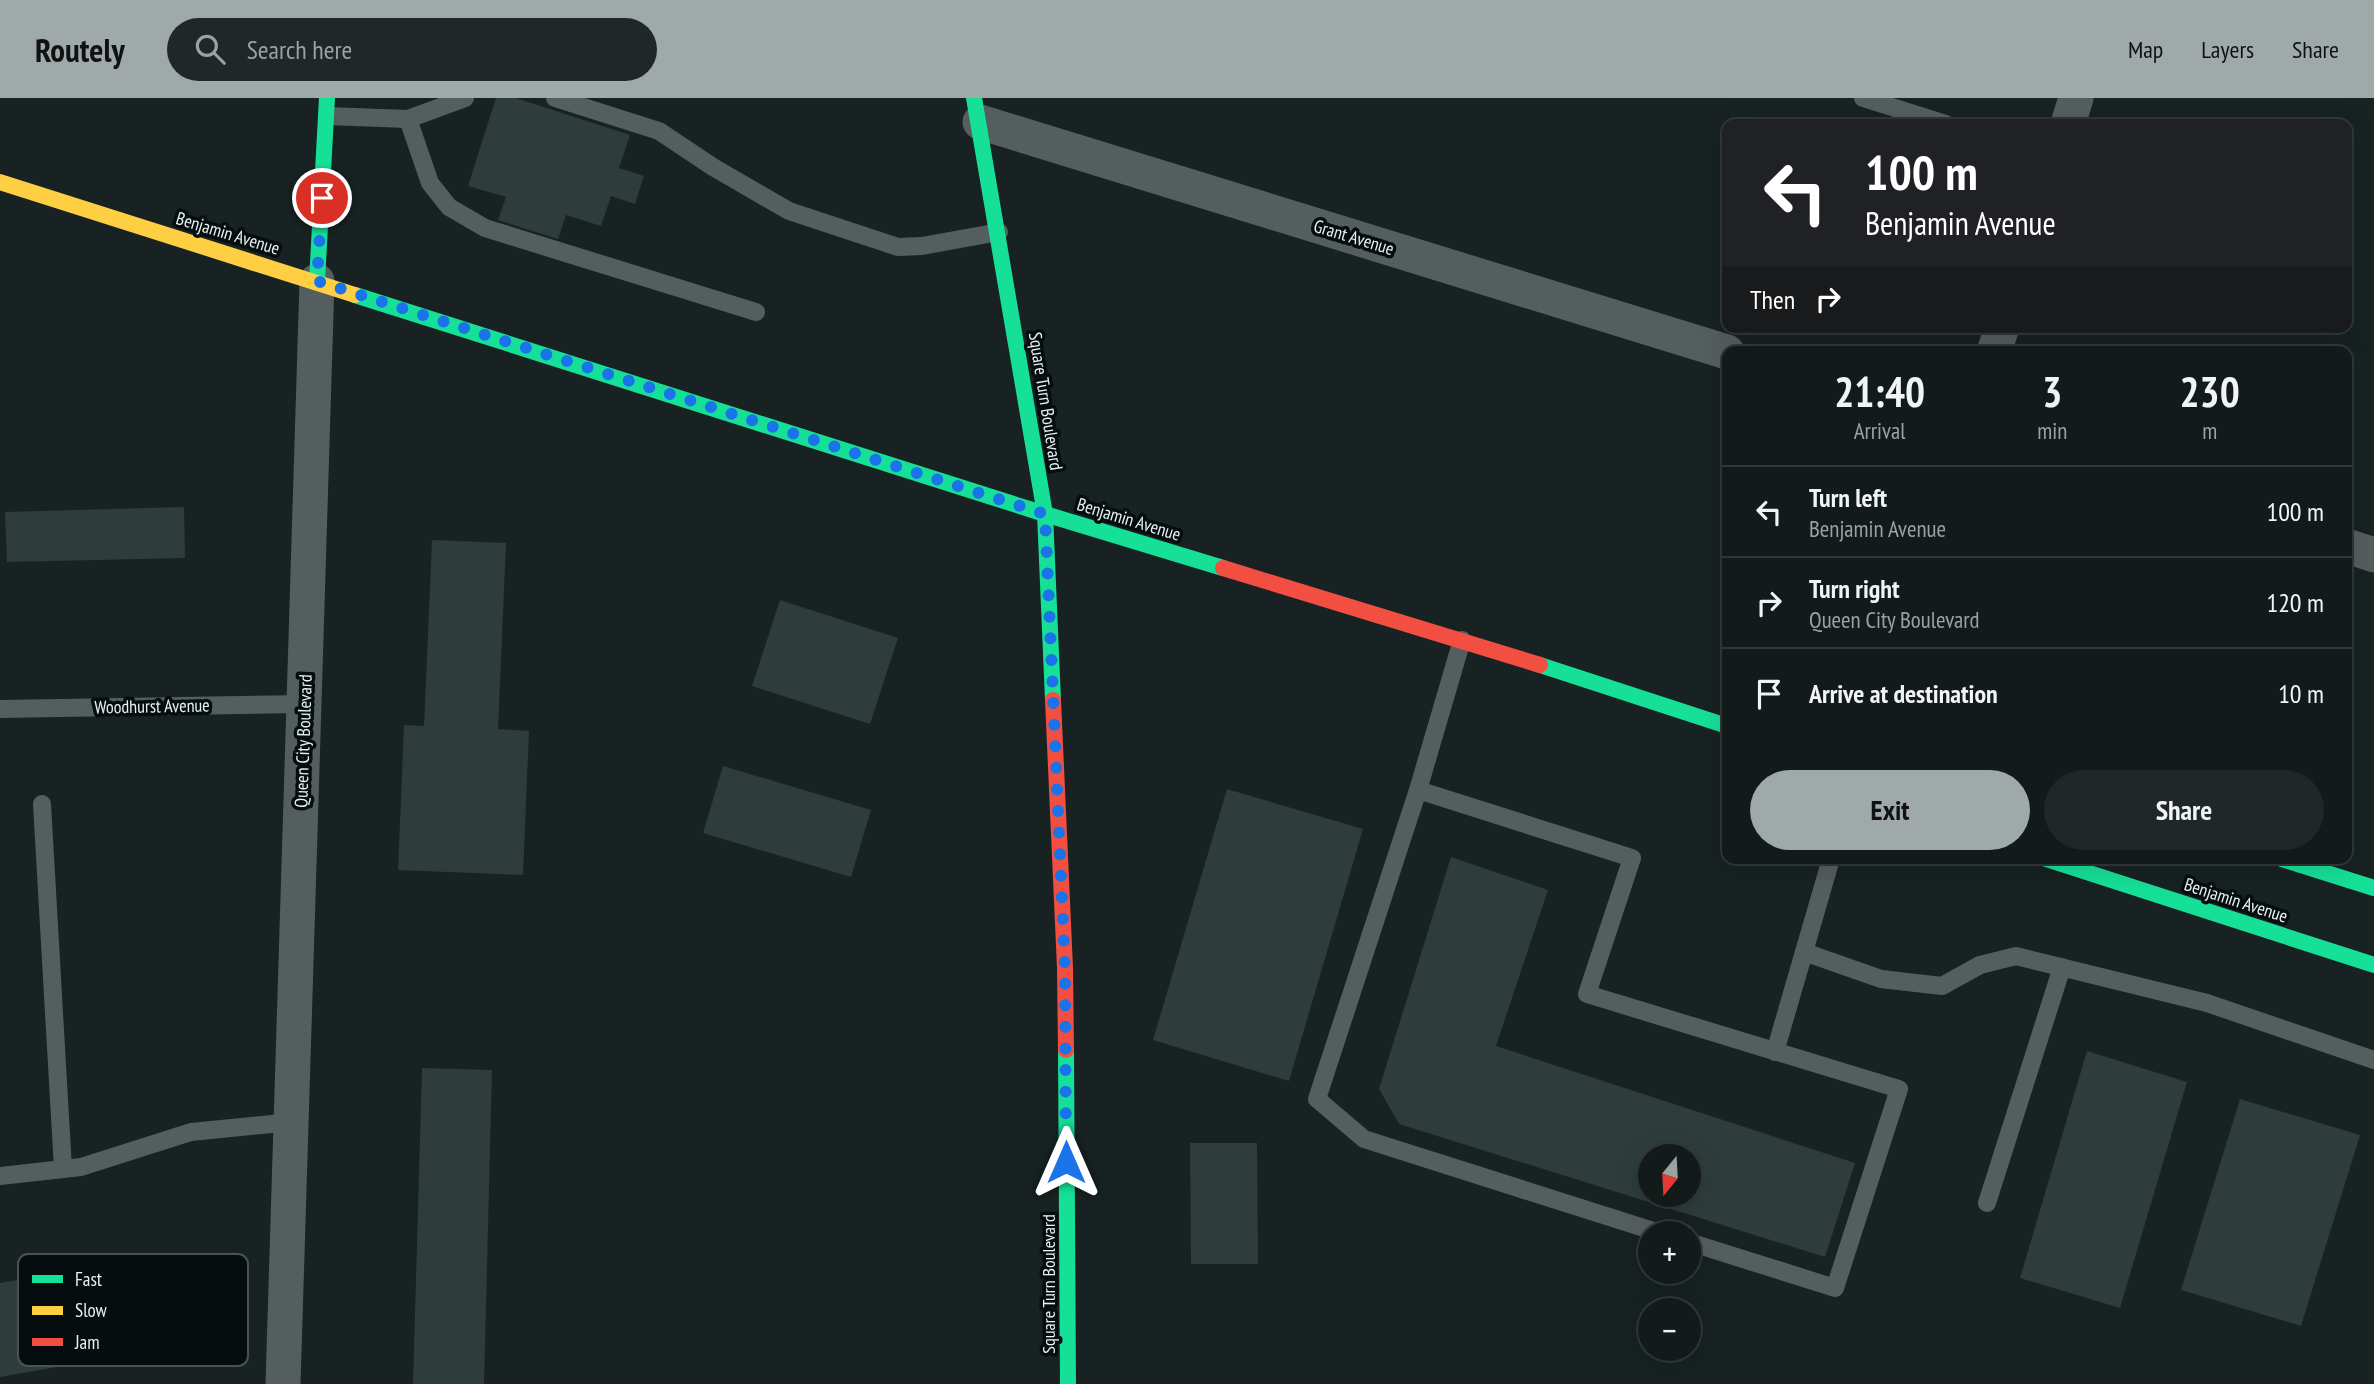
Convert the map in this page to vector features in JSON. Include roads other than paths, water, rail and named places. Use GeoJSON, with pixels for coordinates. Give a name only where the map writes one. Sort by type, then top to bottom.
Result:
{"type":"FeatureCollection","features":[{"type":"Feature","properties":{"kind":"main road","name":"Queen City Boulevard"},"geometry":{"type":"LineString","coordinates":[[317,281],[327,107]]}},
{"type":"Feature","properties":{"kind":"main road","name":"Square Turn Boulevard"},"geometry":{"type":"LineString","coordinates":[[977,110],[1045,514],[1065,968],[1068,1384]]}},
{"type":"Feature","properties":{"kind":"main road","name":"Benjamin Avenue"},"geometry":{"type":"LineString","coordinates":[[0,182],[1045,514],[1462,640],[1722,724]]}},
{"type":"Feature","properties":{"kind":"main road","name":"Benjamin Avenue"},"geometry":{"type":"LineString","coordinates":[[2061,864],[2374,965]]}},
{"type":"Feature","properties":{"kind":"main road"},"geometry":{"type":"LineString","coordinates":[[2298,864],[2374,888]]}},
{"type":"Feature","properties":{"kind":"street"},"geometry":{"type":"LineString","coordinates":[[2069,119],[2076,98]]}},
{"type":"Feature","properties":{"kind":"street","name":"Grant Avenue"},"geometry":{"type":"LineString","coordinates":[[977,110],[1722,350]]}},
{"type":"Feature","properties":{"kind":"street","name":"Queen City Boulevard"},"geometry":{"type":"LineString","coordinates":[[283,1384],[317,281]]}},
{"type":"Feature","properties":{"kind":"street"},"geometry":{"type":"LineString","coordinates":[[2352,548],[2374,555]]}},
{"type":"Feature","properties":{"kind":"lane"},"geometry":{"type":"LineString","coordinates":[[327,107],[408,119],[465,98]]}},
{"type":"Feature","properties":{"kind":"lane"},"geometry":{"type":"LineString","coordinates":[[555,98],[659,131],[713,167],[789,211],[898,247],[922,246],[999,232]]}},
{"type":"Feature","properties":{"kind":"lane"},"geometry":{"type":"LineString","coordinates":[[1863,98],[1930,119]]}},
{"type":"Feature","properties":{"kind":"lane"},"geometry":{"type":"LineString","coordinates":[[408,119],[430,183],[449,207],[485,228],[755,312]]}},
{"type":"Feature","properties":{"kind":"lane"},"geometry":{"type":"LineString","coordinates":[[1462,640],[1418,790],[1317,1099],[1364,1139],[1638,1226]]}},
{"type":"Feature","properties":{"kind":"lane","name":"Woodhurst Avenue"},"geometry":{"type":"LineString","coordinates":[[0,709],[304,704]]}},
{"type":"Feature","properties":{"kind":"lane"},"geometry":{"type":"LineString","coordinates":[[1418,790],[1632,858],[1587,994],[1899,1089],[1835,1288],[1701,1246]]}},
{"type":"Feature","properties":{"kind":"lane"},"geometry":{"type":"LineString","coordinates":[[42,804],[63,1169]]}},
{"type":"Feature","properties":{"kind":"lane"},"geometry":{"type":"LineString","coordinates":[[1775,1052],[1830,864]]}},
{"type":"Feature","properties":{"kind":"lane"},"geometry":{"type":"LineString","coordinates":[[1804,952],[1881,979],[1942,986],[1980,965],[2016,956],[2207,1003],[2374,1060]]}},
{"type":"Feature","properties":{"kind":"lane"},"geometry":{"type":"LineString","coordinates":[[1987,1203],[2062,967]]}},
{"type":"Feature","properties":{"kind":"lane"},"geometry":{"type":"LineString","coordinates":[[0,1176],[82,1167],[191,1132],[292,1122]]}}]}
